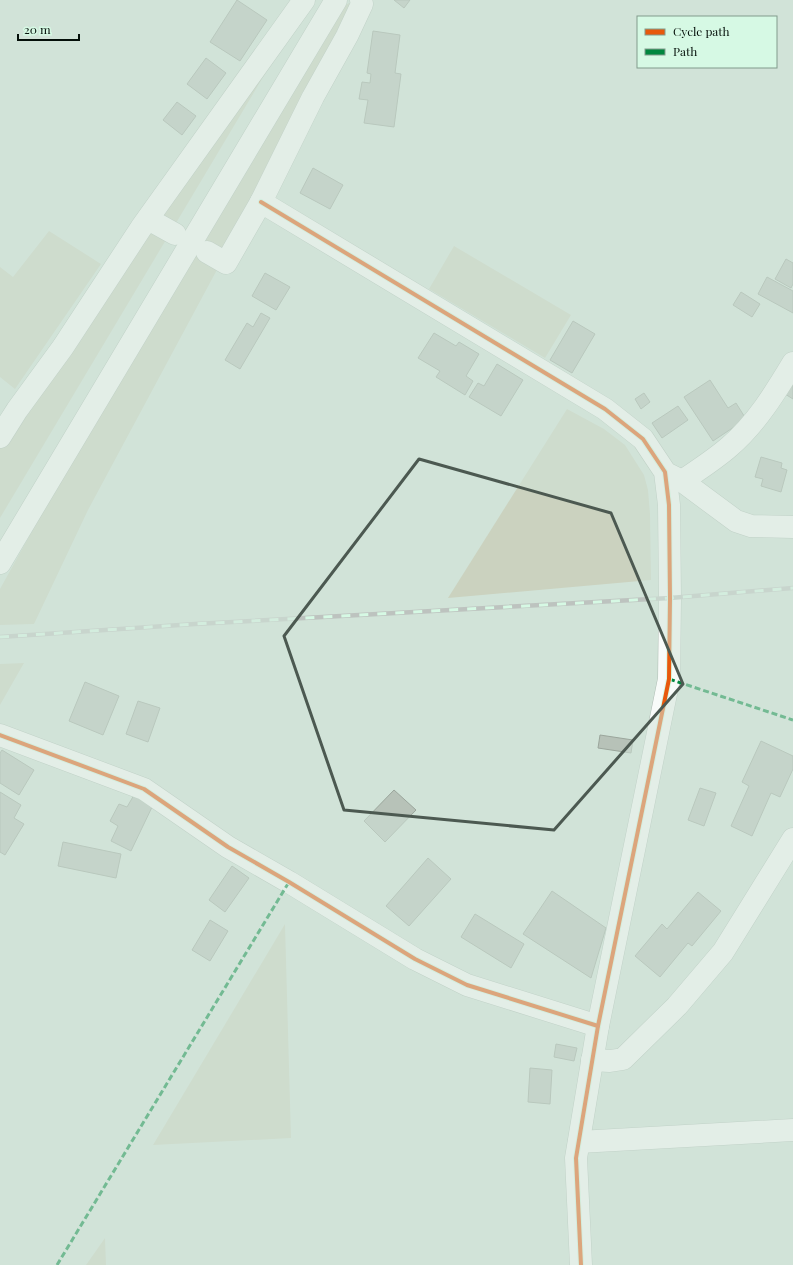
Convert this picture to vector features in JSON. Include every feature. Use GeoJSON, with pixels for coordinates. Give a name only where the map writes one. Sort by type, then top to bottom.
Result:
{"type":"FeatureCollection","features":[{"type":"Feature","properties":{"kind":"street"},"geometry":{"type":"LineString","coordinates":[[0,437],[17,410],[63,347],[148,219],[304,0]]}},
{"type":"Feature","properties":{"kind":"street"},"geometry":{"type":"LineString","coordinates":[[0,563],[336,0]]}},
{"type":"Feature","properties":{"kind":"street"},"geometry":{"type":"LineString","coordinates":[[207,252],[226,263],[261,202],[313,97],[347,36],[362,4],[361,0]]}},
{"type":"Feature","properties":{"kind":"street"},"geometry":{"type":"LineString","coordinates":[[261,202],[605,409],[644,439],[674,477],[736,521],[751,526],[793,527]]}},
{"type":"Feature","properties":{"kind":"street"},"geometry":{"type":"LineString","coordinates":[[148,219],[175,234]]}},
{"type":"Feature","properties":{"kind":"street"},"geometry":{"type":"LineString","coordinates":[[674,477],[709,463],[731,446],[756,419],[793,363]]}},
{"type":"Feature","properties":{"kind":"street"},"geometry":{"type":"LineString","coordinates":[[581,1265],[576,1158],[598,1026],[669,679],[669,505],[674,477]]}},
{"type":"Feature","properties":{"kind":"street"},"geometry":{"type":"LineString","coordinates":[[0,735],[144,789],[228,847],[296,886],[415,959],[467,985],[598,1026]]}},
{"type":"Feature","properties":{"kind":"street"},"geometry":{"type":"LineString","coordinates":[[592,1060],[610,1061],[623,1059],[677,1006],[723,952],[787,864],[793,839]]}},
{"type":"Feature","properties":{"kind":"street"},"geometry":{"type":"LineString","coordinates":[[579,1142],[793,1130]]}},
{"type":"Feature","properties":{"kind":"highlighted area"},"geometry":{"type":"Polygon","coordinates":[[[419,459],[611,513],[683,684],[554,830],[344,810],[284,636],[419,459]]]}},
{"type":"Feature","properties":{"kind":"green space"},"geometry":{"type":"Polygon","coordinates":[[[349,3],[352,6],[225,254],[202,242],[343,7],[349,3]]]}},
{"type":"Feature","properties":{"kind":"green space"},"geometry":{"type":"Polygon","coordinates":[[[290,32],[0,518],[0,447],[290,32]]]}},
{"type":"Feature","properties":{"kind":"green space"},"geometry":{"type":"Polygon","coordinates":[[[49,231],[101,264],[15,389],[0,377],[0,267],[13,277],[49,231]]]}},
{"type":"Feature","properties":{"kind":"green space"},"geometry":{"type":"Polygon","coordinates":[[[454,246],[571,315],[545,358],[429,289],[454,246]]]}},
{"type":"Feature","properties":{"kind":"green space"},"geometry":{"type":"Polygon","coordinates":[[[197,252],[219,266],[88,510],[34,624],[0,625],[0,589],[46,506],[197,252]]]}},
{"type":"Feature","properties":{"kind":"green space"},"geometry":{"type":"Polygon","coordinates":[[[567,409],[604,429],[625,445],[644,475],[648,490],[650,514],[651,580],[448,598],[567,409]]]}},
{"type":"Feature","properties":{"kind":"green space"},"geometry":{"type":"Polygon","coordinates":[[[24,663],[0,705],[0,664],[24,663]]]}},
{"type":"Feature","properties":{"kind":"green space"},"geometry":{"type":"Polygon","coordinates":[[[285,924],[291,1138],[153,1145],[285,924]]]}},
{"type":"Feature","properties":{"kind":"green space"},"geometry":{"type":"Polygon","coordinates":[[[105,1238],[106,1265],[86,1265],[105,1238]]]}},
{"type":"Feature","properties":{"kind":"building"},"geometry":{"type":"Polygon","coordinates":[[[237,0],[267,20],[240,61],[210,42],[237,0]]]}},
{"type":"Feature","properties":{"kind":"building"},"geometry":{"type":"Polygon","coordinates":[[[394,0],[410,0],[404,8],[394,0]]]}},
{"type":"Feature","properties":{"kind":"building"},"geometry":{"type":"Polygon","coordinates":[[[373,31],[400,35],[395,73],[401,74],[394,127],[364,123],[368,100],[359,99],[362,82],[370,83],[371,74],[367,73],[373,31]]]}},
{"type":"Feature","properties":{"kind":"building"},"geometry":{"type":"Polygon","coordinates":[[[206,58],[226,73],[207,99],[187,84],[206,58]]]}},
{"type":"Feature","properties":{"kind":"building"},"geometry":{"type":"Polygon","coordinates":[[[177,102],[196,116],[182,135],[163,120],[177,102]]]}},
{"type":"Feature","properties":{"kind":"building"},"geometry":{"type":"Polygon","coordinates":[[[313,168],[343,185],[330,209],[300,193],[313,168]]]}},
{"type":"Feature","properties":{"kind":"building"},"geometry":{"type":"Polygon","coordinates":[[[786,259],[793,263],[793,284],[791,288],[775,279],[786,259]]]}},
{"type":"Feature","properties":{"kind":"building"},"geometry":{"type":"Polygon","coordinates":[[[265,273],[290,287],[276,310],[252,296],[265,273]]]}},
{"type":"Feature","properties":{"kind":"building"},"geometry":{"type":"Polygon","coordinates":[[[767,277],[793,291],[793,313],[758,294],[767,277]]]}},
{"type":"Feature","properties":{"kind":"building"},"geometry":{"type":"Polygon","coordinates":[[[741,292],[760,304],[752,317],[733,305],[741,292]]]}},
{"type":"Feature","properties":{"kind":"building"},"geometry":{"type":"Polygon","coordinates":[[[261,313],[270,318],[240,369],[225,360],[247,323],[253,327],[261,313]]]}},
{"type":"Feature","properties":{"kind":"building"},"geometry":{"type":"Polygon","coordinates":[[[573,321],[595,334],[572,373],[550,360],[573,321]]]}},
{"type":"Feature","properties":{"kind":"building"},"geometry":{"type":"Polygon","coordinates":[[[434,333],[456,346],[459,342],[479,354],[466,376],[473,381],[465,395],[436,377],[440,371],[418,358],[434,333]]]}},
{"type":"Feature","properties":{"kind":"building"},"geometry":{"type":"Polygon","coordinates":[[[497,364],[523,380],[501,416],[469,397],[478,383],[484,386],[497,364]]]}},
{"type":"Feature","properties":{"kind":"building"},"geometry":{"type":"Polygon","coordinates":[[[710,380],[728,408],[736,403],[746,419],[713,441],[684,397],[710,380]]]}},
{"type":"Feature","properties":{"kind":"building"},"geometry":{"type":"Polygon","coordinates":[[[793,380],[793,399],[785,394],[793,380]]]}},
{"type":"Feature","properties":{"kind":"building"},"geometry":{"type":"Polygon","coordinates":[[[644,393],[650,402],[641,409],[635,399],[644,393]]]}},
{"type":"Feature","properties":{"kind":"building"},"geometry":{"type":"Polygon","coordinates":[[[678,406],[688,420],[662,438],[652,423],[678,406]]]}},
{"type":"Feature","properties":{"kind":"building"},"geometry":{"type":"Polygon","coordinates":[[[761,457],[782,463],[781,468],[787,470],[781,492],[761,486],[763,479],[755,477],[761,457]]]}},
{"type":"Feature","properties":{"kind":"building"},"geometry":{"type":"Polygon","coordinates":[[[85,682],[119,696],[103,735],[69,721],[85,682]]]}},
{"type":"Feature","properties":{"kind":"building"},"geometry":{"type":"Polygon","coordinates":[[[138,701],[160,708],[148,742],[126,734],[138,701]]]}},
{"type":"Feature","properties":{"kind":"building"},"geometry":{"type":"Polygon","coordinates":[[[600,735],[633,740],[631,753],[598,748],[600,735]]]}},
{"type":"Feature","properties":{"kind":"building"},"geometry":{"type":"Polygon","coordinates":[[[761,741],[793,756],[793,769],[780,797],[771,793],[752,836],[731,826],[749,786],[742,782],[761,741]]]}},
{"type":"Feature","properties":{"kind":"building"},"geometry":{"type":"Polygon","coordinates":[[[2,750],[34,770],[19,795],[0,783],[0,753],[2,750]]]}},
{"type":"Feature","properties":{"kind":"building"},"geometry":{"type":"Polygon","coordinates":[[[700,788],[716,793],[704,826],[688,820],[700,788]]]}},
{"type":"Feature","properties":{"kind":"building"},"geometry":{"type":"Polygon","coordinates":[[[394,790],[416,810],[385,842],[364,821],[394,790]]]}},
{"type":"Feature","properties":{"kind":"building"},"geometry":{"type":"Polygon","coordinates":[[[0,792],[21,805],[14,818],[24,824],[5,855],[0,852],[0,792]]]}},
{"type":"Feature","properties":{"kind":"building"},"geometry":{"type":"Polygon","coordinates":[[[134,795],[153,805],[131,851],[111,841],[118,826],[110,821],[119,804],[127,807],[134,795]]]}},
{"type":"Feature","properties":{"kind":"building"},"geometry":{"type":"Polygon","coordinates":[[[63,842],[121,854],[116,878],[58,866],[63,842]]]}},
{"type":"Feature","properties":{"kind":"building"},"geometry":{"type":"Polygon","coordinates":[[[428,858],[451,879],[409,926],[386,906],[428,858]]]}},
{"type":"Feature","properties":{"kind":"building"},"geometry":{"type":"Polygon","coordinates":[[[232,866],[249,878],[225,912],[209,900],[232,866]]]}},
{"type":"Feature","properties":{"kind":"building"},"geometry":{"type":"Polygon","coordinates":[[[552,891],[606,928],[591,978],[523,934],[552,891]]]}},
{"type":"Feature","properties":{"kind":"building"},"geometry":{"type":"Polygon","coordinates":[[[698,892],[721,911],[692,946],[688,943],[660,977],[635,956],[662,924],[667,929],[698,892]]]}},
{"type":"Feature","properties":{"kind":"building"},"geometry":{"type":"Polygon","coordinates":[[[475,914],[524,944],[511,968],[461,937],[475,914]]]}},
{"type":"Feature","properties":{"kind":"building"},"geometry":{"type":"Polygon","coordinates":[[[210,920],[228,931],[210,961],[192,950],[210,920]]]}},
{"type":"Feature","properties":{"kind":"building"},"geometry":{"type":"Polygon","coordinates":[[[556,1044],[577,1048],[574,1061],[554,1057],[556,1044]]]}},
{"type":"Feature","properties":{"kind":"building"},"geometry":{"type":"Polygon","coordinates":[[[530,1068],[552,1070],[550,1104],[528,1102],[530,1068]]]}},
{"type":"Feature","properties":{"kind":"railway"},"geometry":{"type":"LineString","coordinates":[[0,637],[195,624],[670,598],[793,588]]}},
{"type":"Feature","properties":{"kind":"marked path"},"geometry":{"type":"LineString","coordinates":[[669,679],[793,720]]}},
{"type":"Feature","properties":{"kind":"marked path"},"geometry":{"type":"LineString","coordinates":[[57,1265],[289,882]]}},
{"type":"Feature","properties":{"kind":"cycle path"},"geometry":{"type":"LineString","coordinates":[[261,202],[605,409],[643,439],[665,472],[669,505],[669,679],[598,1026],[576,1158],[581,1265]]}},
{"type":"Feature","properties":{"kind":"cycle path"},"geometry":{"type":"LineString","coordinates":[[0,735],[144,789],[228,847],[289,882],[415,959],[467,985],[598,1026]]}}]}
